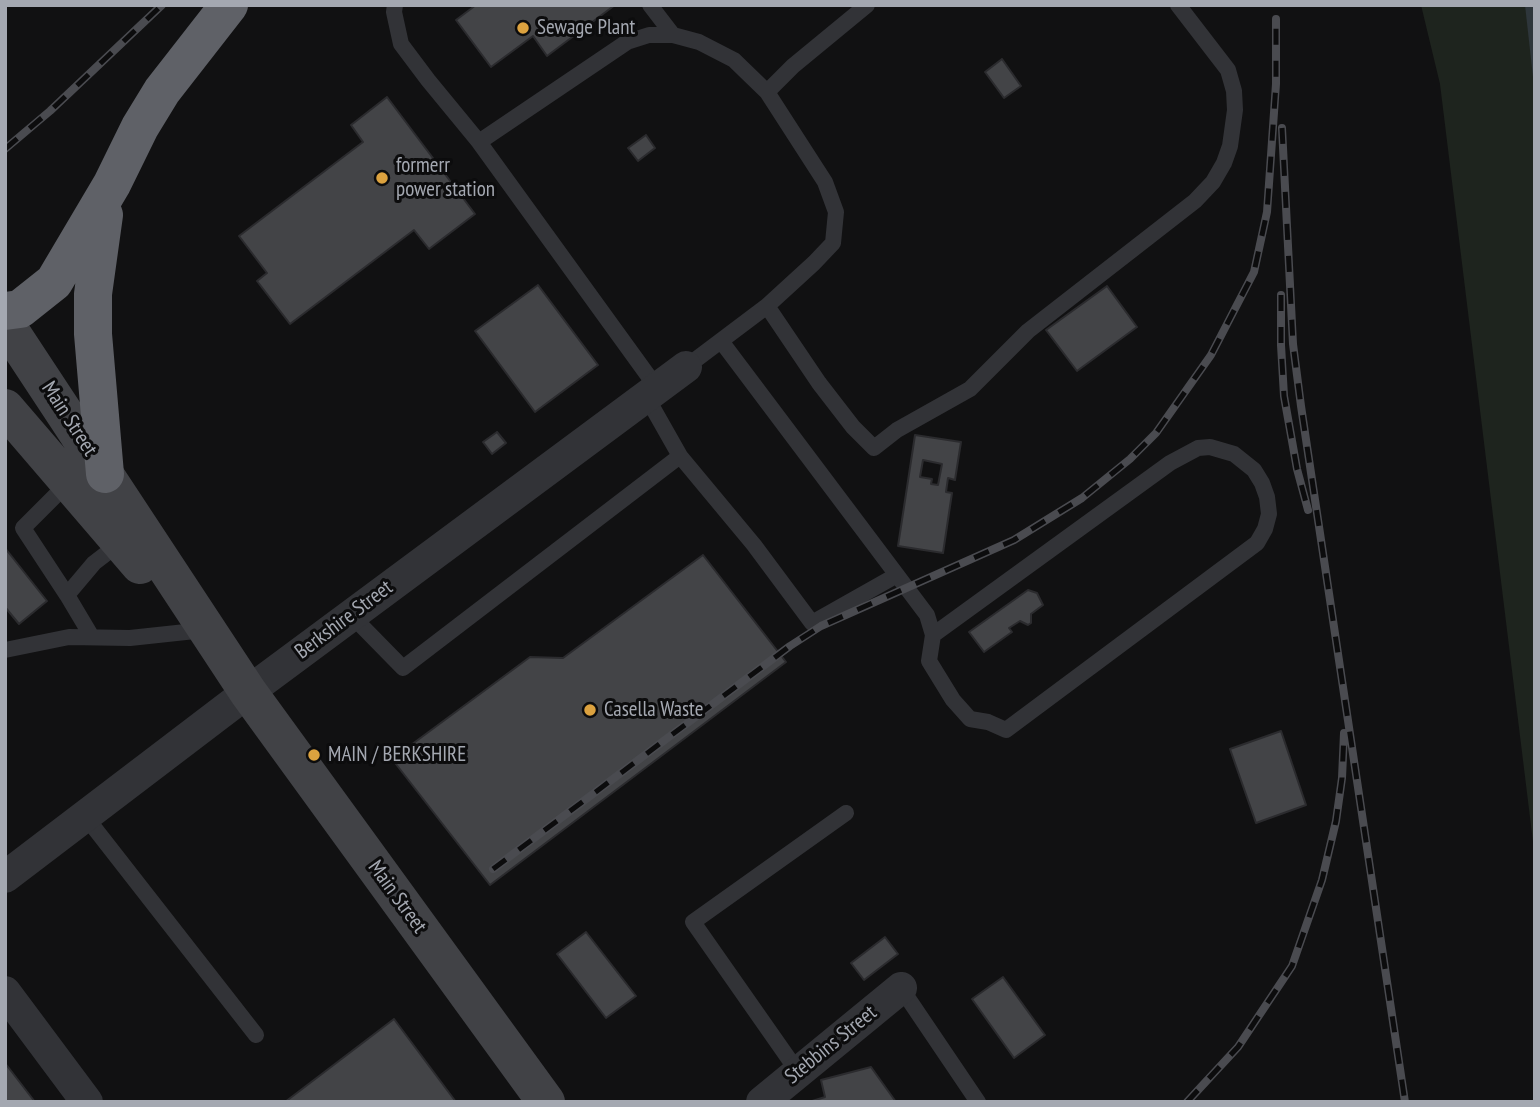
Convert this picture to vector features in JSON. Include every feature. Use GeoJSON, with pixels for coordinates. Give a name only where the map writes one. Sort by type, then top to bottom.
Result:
{"type":"FeatureCollection","features":[{"type":"Feature","properties":{"kind":"highway"},"geometry":{"type":"LineString","coordinates":[[5,311],[20,309],[54,282],[112,184],[162,90],[229,5]]}},
{"type":"Feature","properties":{"kind":"highway"},"geometry":{"type":"LineString","coordinates":[[87,478],[93,294],[100,232],[112,184]]}},
{"type":"Feature","properties":{"kind":"main road","name":"Main Street"},"geometry":{"type":"LineString","coordinates":[[5,323],[120,542],[248,692]]}},
{"type":"Feature","properties":{"kind":"main road","name":"Main Street"},"geometry":{"type":"LineString","coordinates":[[5,408],[87,478],[248,692],[546,1102]]}},
{"type":"Feature","properties":{"kind":"street","name":"Berkshire Street"},"geometry":{"type":"LineString","coordinates":[[5,877],[248,692],[686,367]]}},
{"type":"Feature","properties":{"kind":"street","name":"Stebbins Street"},"geometry":{"type":"LineString","coordinates":[[762,1102],[901,988]]}},
{"type":"Feature","properties":{"kind":"street"},"geometry":{"type":"LineString","coordinates":[[5,992],[87,1102]]}},
{"type":"Feature","properties":{"kind":"lane"},"geometry":{"type":"LineString","coordinates":[[396,5],[394,12],[401,44],[479,142],[652,392],[680,456],[754,545],[812,624],[897,575]]}},
{"type":"Feature","properties":{"kind":"lane"},"geometry":{"type":"LineString","coordinates":[[650,5],[673,35]]}},
{"type":"Feature","properties":{"kind":"lane"},"geometry":{"type":"LineString","coordinates":[[767,92],[793,66],[867,5]]}},
{"type":"Feature","properties":{"kind":"lane"},"geometry":{"type":"LineString","coordinates":[[767,306],[819,383],[874,448],[897,430],[970,389],[1028,331],[1195,201],[1213,182],[1230,146],[1235,110],[1234,91],[1228,70],[1178,5]]}},
{"type":"Feature","properties":{"kind":"lane"},"geometry":{"type":"LineString","coordinates":[[479,142],[627,42],[649,35],[673,35],[699,42],[734,60],[767,92],[825,182],[836,212],[833,243],[767,306],[686,367]]}},
{"type":"Feature","properties":{"kind":"lane"},"geometry":{"type":"LineString","coordinates":[[721,341],[927,615],[933,635],[929,661],[953,699],[970,719],[988,722],[1006,730],[1257,543],[1269,514],[1262,483],[1254,470],[1234,454],[1210,447],[1198,448],[1170,463],[933,635]]}},
{"type":"Feature","properties":{"kind":"lane"},"geometry":{"type":"LineString","coordinates":[[351,615],[403,668],[680,456]]}},
{"type":"Feature","properties":{"kind":"lane"},"geometry":{"type":"LineString","coordinates":[[87,478],[23,528],[92,637]]}},
{"type":"Feature","properties":{"kind":"lane"},"geometry":{"type":"LineString","coordinates":[[67,595],[94,563],[120,542]]}},
{"type":"Feature","properties":{"kind":"lane"},"geometry":{"type":"LineString","coordinates":[[5,650],[69,636],[130,638],[195,631]]}},
{"type":"Feature","properties":{"kind":"lane"},"geometry":{"type":"LineString","coordinates":[[798,1072],[692,922],[846,813]]}},
{"type":"Feature","properties":{"kind":"lane"},"geometry":{"type":"LineString","coordinates":[[85,816],[256,1035]]}},
{"type":"Feature","properties":{"kind":"lane"},"geometry":{"type":"LineString","coordinates":[[901,988],[978,1102]]}},
{"type":"Feature","properties":{"kind":"shaded area"},"geometry":{"type":"Polygon","coordinates":[[[1421,5],[1527,5],[1535,75],[1535,858],[1440,84],[1421,5]]]}},
{"type":"Feature","properties":{"kind":"shaded area"},"geometry":{"type":"Polygon","coordinates":[[[1525,5],[1535,5],[1535,95],[1525,5]]]}},
{"type":"Feature","properties":{"kind":"building","name":"Sewage Plant"},"geometry":{"type":"Polygon","coordinates":[[[476,5],[615,5],[547,56],[533,36],[491,67],[456,20],[476,5]]]}},
{"type":"Feature","properties":{"kind":"building"},"geometry":{"type":"Polygon","coordinates":[[[1002,59],[1021,86],[1004,98],[985,72],[1002,59]]]}},
{"type":"Feature","properties":{"kind":"building","name":"formerr power station"},"geometry":{"type":"Polygon","coordinates":[[[387,97],[475,214],[429,249],[414,230],[290,324],[257,281],[267,273],[239,236],[363,142],[351,125],[387,97]]]}},
{"type":"Feature","properties":{"kind":"building"},"geometry":{"type":"Polygon","coordinates":[[[646,135],[655,148],[638,161],[628,148],[646,135]]]}},
{"type":"Feature","properties":{"kind":"building"},"geometry":{"type":"Polygon","coordinates":[[[538,285],[598,365],[535,412],[475,331],[538,285]]]}},
{"type":"Feature","properties":{"kind":"building"},"geometry":{"type":"Polygon","coordinates":[[[1107,286],[1137,327],[1077,371],[1046,330],[1107,286]]]}},
{"type":"Feature","properties":{"kind":"building"},"geometry":{"type":"Polygon","coordinates":[[[497,432],[506,443],[492,454],[483,442],[497,432]]]}},
{"type":"Feature","properties":{"kind":"building"},"geometry":{"type":"Polygon","coordinates":[[[915,435],[961,442],[955,480],[948,478],[946,492],[952,493],[943,553],[898,546],[915,435]],[[923,460],[920,477],[932,479],[931,484],[938,485],[942,464],[923,460]]]}},
{"type":"Feature","properties":{"kind":"building"},"geometry":{"type":"Polygon","coordinates":[[[5,548],[47,601],[19,624],[5,607],[5,548]]]}},
{"type":"Feature","properties":{"kind":"building","name":"Casella Waste"},"geometry":{"type":"Polygon","coordinates":[[[703,555],[786,662],[490,885],[392,759],[530,657],[563,658],[703,555]]]}},
{"type":"Feature","properties":{"kind":"building"},"geometry":{"type":"Polygon","coordinates":[[[1028,590],[1037,593],[1043,605],[1031,614],[1031,623],[1028,625],[1020,621],[1009,628],[1012,632],[984,652],[969,632],[1028,590]]]}},
{"type":"Feature","properties":{"kind":"building"},"geometry":{"type":"Polygon","coordinates":[[[1281,731],[1306,805],[1256,823],[1230,749],[1281,731]]]}},
{"type":"Feature","properties":{"kind":"building"},"geometry":{"type":"Polygon","coordinates":[[[586,932],[636,996],[606,1018],[557,954],[586,932]]]}},
{"type":"Feature","properties":{"kind":"building"},"geometry":{"type":"Polygon","coordinates":[[[885,937],[898,954],[864,980],[851,963],[885,937]]]}},
{"type":"Feature","properties":{"kind":"building"},"geometry":{"type":"Polygon","coordinates":[[[1003,977],[1045,1035],[1014,1058],[972,999],[1003,977]]]}},
{"type":"Feature","properties":{"kind":"building"},"geometry":{"type":"Polygon","coordinates":[[[394,1019],[456,1102],[285,1102],[394,1019]]]}},
{"type":"Feature","properties":{"kind":"building"},"geometry":{"type":"Polygon","coordinates":[[[5,1063],[35,1102],[5,1102],[5,1063]]]}},
{"type":"Feature","properties":{"kind":"building"},"geometry":{"type":"Polygon","coordinates":[[[871,1067],[896,1102],[809,1102],[825,1097],[821,1080],[871,1067]]]}},
{"type":"Feature","properties":{"kind":"railway"},"geometry":{"type":"LineString","coordinates":[[5,149],[50,111],[162,5]]}},
{"type":"Feature","properties":{"kind":"railway"},"geometry":{"type":"LineString","coordinates":[[493,869],[790,646],[821,626],[1014,540],[1082,498],[1130,459],[1156,433],[1211,355],[1254,272],[1267,212],[1276,84],[1276,19]]}},
{"type":"Feature","properties":{"kind":"railway"},"geometry":{"type":"LineString","coordinates":[[1282,128],[1293,344],[1405,1102]]}},
{"type":"Feature","properties":{"kind":"railway"},"geometry":{"type":"LineString","coordinates":[[1281,295],[1284,396],[1297,469],[1308,510]]}},
{"type":"Feature","properties":{"kind":"railway"},"geometry":{"type":"LineString","coordinates":[[1187,1102],[1238,1047],[1292,966],[1322,880],[1336,821],[1344,733]]}},
{"type":"Feature","properties":{"kind":"place","name":"Sewage Plant"},"geometry":{"type":"Point","coordinates":[523,28]}},
{"type":"Feature","properties":{"kind":"place","name":"formerr power station"},"geometry":{"type":"Point","coordinates":[382,178]}},
{"type":"Feature","properties":{"kind":"place","name":"Casella Waste"},"geometry":{"type":"Point","coordinates":[590,710]}},
{"type":"Feature","properties":{"kind":"place","name":"MAIN / BERKSHIRE"},"geometry":{"type":"Point","coordinates":[314,755]}}]}
